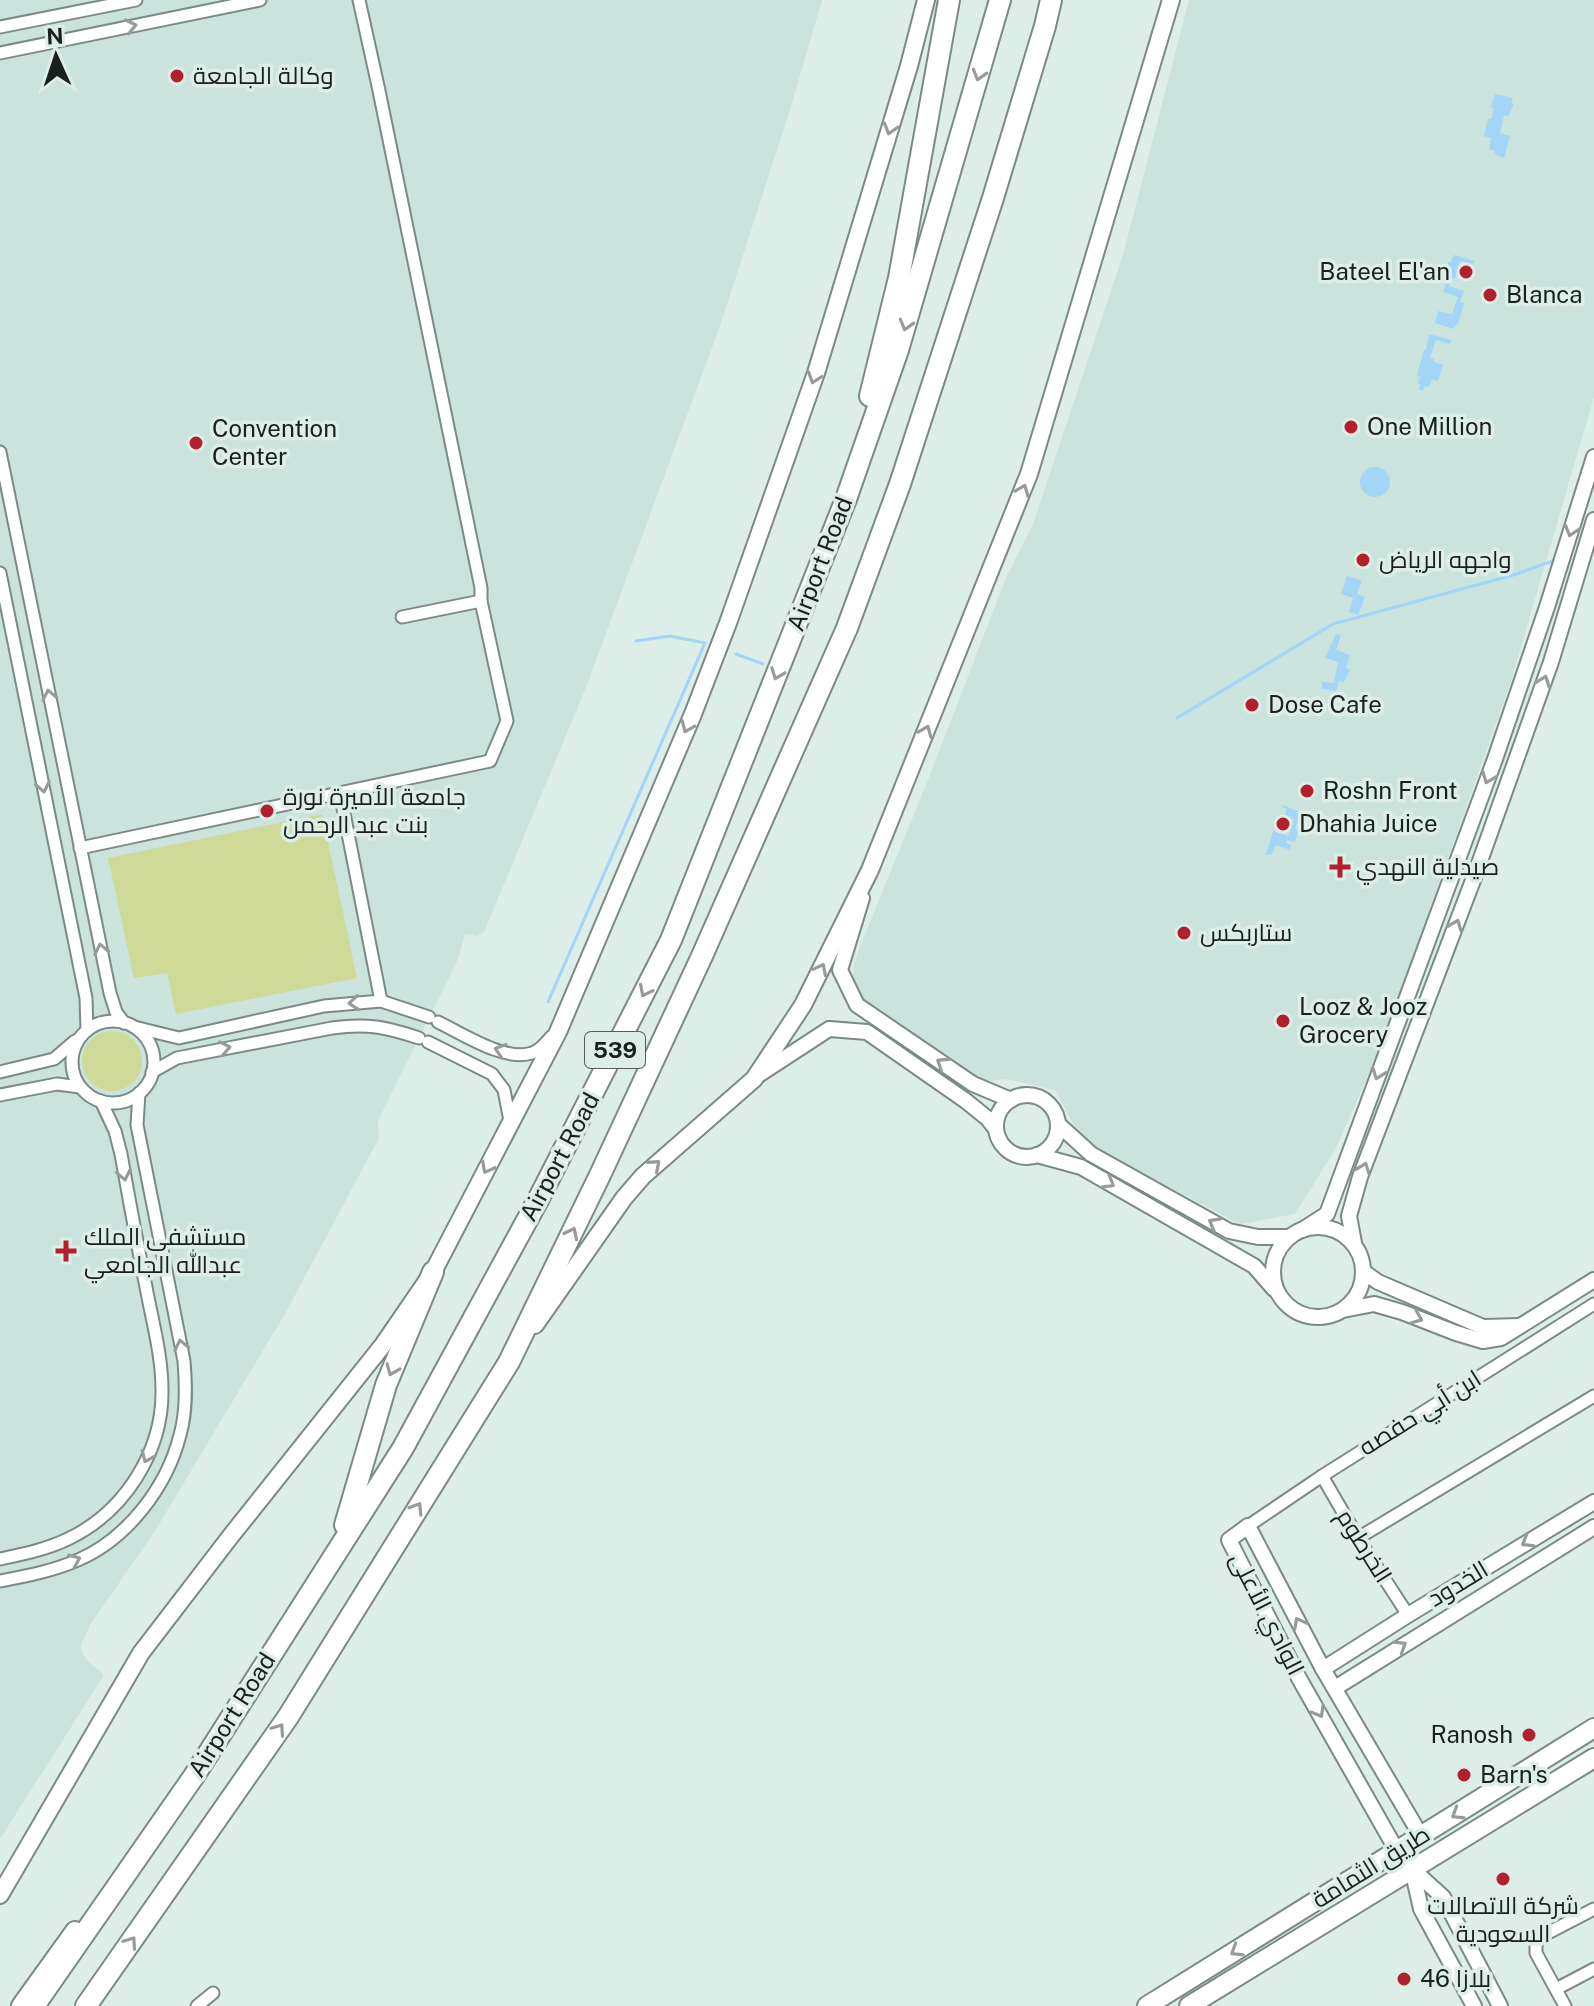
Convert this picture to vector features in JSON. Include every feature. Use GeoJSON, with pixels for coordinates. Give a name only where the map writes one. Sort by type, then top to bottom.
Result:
{"type":"FeatureCollection","features":[{"type":"Feature","properties":{"kind":"highway"},"geometry":{"type":"LineString","coordinates":[[842,509],[899,278],[949,0]]}},
{"type":"Feature","properties":{"kind":"highway","name":"Airport Road"},"geometry":{"type":"LineString","coordinates":[[34,2006],[194,1776],[403,1448],[538,1200],[671,940],[842,509],[898,350],[1000,0]]}},
{"type":"Feature","properties":{"kind":"highway","name":"Airport Road"},"geometry":{"type":"LineString","coordinates":[[86,2006],[288,1717],[509,1362],[600,1175],[702,956],[847,628],[895,498],[993,198],[1051,0]]}},
{"type":"Feature","properties":{"kind":"highway"},"geometry":{"type":"LineString","coordinates":[[671,940],[702,956]]}},
{"type":"Feature","properties":{"kind":"highway"},"geometry":{"type":"LineString","coordinates":[[339,1547],[386,1385],[433,1272]]}},
{"type":"Feature","properties":{"kind":"main road"},"geometry":{"type":"LineString","coordinates":[[0,1895],[141,1653],[383,1345],[433,1272],[558,1032],[693,714],[728,623],[816,373],[926,0]]}},
{"type":"Feature","properties":{"kind":"main road"},"geometry":{"type":"LineString","coordinates":[[509,1362],[624,1198],[643,1176],[754,1079],[803,1005],[870,870],[1029,474],[1171,0]]}},
{"type":"Feature","properties":{"kind":"main road","name":"طريق الثمامة"},"geometry":{"type":"LineString","coordinates":[[1147,2006],[1594,1728]]}},
{"type":"Feature","properties":{"kind":"main road","name":"طريق الثمامة"},"geometry":{"type":"LineString","coordinates":[[1189,2006],[1594,1758]]}},
{"type":"Feature","properties":{"kind":"main road"},"geometry":{"type":"LineString","coordinates":[[21,2006],[194,1776]]}},
{"type":"Feature","properties":{"kind":"street"},"geometry":{"type":"LineString","coordinates":[[0,27],[136,0]]}},
{"type":"Feature","properties":{"kind":"street"},"geometry":{"type":"LineString","coordinates":[[0,53],[260,0]]}},
{"type":"Feature","properties":{"kind":"street"},"geometry":{"type":"LineString","coordinates":[[80,848],[490,761],[507,721],[359,0]]}},
{"type":"Feature","properties":{"kind":"street"},"geometry":{"type":"LineString","coordinates":[[0,452],[110,993],[116,1012],[144,1035],[154,1059],[147,1084],[128,1100],[114,1103],[101,1101],[80,1087],[74,1075],[73,1050],[83,1034],[86,998],[0,573]]}},
{"type":"Feature","properties":{"kind":"street"},"geometry":{"type":"LineString","coordinates":[[1277,1292],[1273,1262],[1279,1248],[1295,1233],[1327,1214],[1495,759],[1594,457]]}},
{"type":"Feature","properties":{"kind":"street"},"geometry":{"type":"LineString","coordinates":[[1342,1310],[1354,1300],[1364,1272],[1349,1216],[1360,1177],[1475,875],[1546,677],[1594,520]]}},
{"type":"Feature","properties":{"kind":"street"},"geometry":{"type":"LineString","coordinates":[[402,617],[481,601]]}},
{"type":"Feature","properties":{"kind":"street"},"geometry":{"type":"LineString","coordinates":[[340,793],[381,1001]]}},
{"type":"Feature","properties":{"kind":"street"},"geometry":{"type":"LineString","coordinates":[[870,870],[840,970],[857,1005],[973,1084],[1011,1100]]}},
{"type":"Feature","properties":{"kind":"street"},"geometry":{"type":"LineString","coordinates":[[0,1072],[54,1059],[98,1024],[111,1021],[179,1038],[324,1006],[381,1001],[434,1020],[497,1050],[519,1055],[535,1053],[558,1032]]}},
{"type":"Feature","properties":{"kind":"street"},"geometry":{"type":"LineString","coordinates":[[152,1072],[177,1058],[332,1028],[352,1025],[387,1027],[424,1040],[492,1074],[504,1090],[511,1123]]}},
{"type":"Feature","properties":{"kind":"street"},"geometry":{"type":"LineString","coordinates":[[754,1079],[829,1029],[867,1032],[987,1118],[1003,1147],[1011,1153],[1020,1157],[1037,1155],[1081,1167],[1254,1266],[1286,1304],[1298,1313],[1313,1317],[1374,1304],[1483,1341],[1501,1338],[1594,1280]]}},
{"type":"Feature","properties":{"kind":"street"},"geometry":{"type":"LineString","coordinates":[[0,1095],[57,1084],[80,1087]]}},
{"type":"Feature","properties":{"kind":"street"},"geometry":{"type":"LineString","coordinates":[[0,1581],[53,1569],[79,1559],[118,1535],[148,1502],[171,1462],[181,1434],[186,1385],[184,1361],[137,1125],[139,1093]]}},
{"type":"Feature","properties":{"kind":"street"},"geometry":{"type":"LineString","coordinates":[[995,1128],[1001,1109],[1011,1100],[1027,1095],[1038,1097],[1053,1110],[1058,1124],[1091,1154],[1229,1231],[1258,1237],[1316,1227],[1330,1228],[1354,1243]]}},
{"type":"Feature","properties":{"kind":"street"},"geometry":{"type":"LineString","coordinates":[[0,1559],[58,1544],[101,1519],[138,1475],[157,1431],[162,1407],[160,1364],[121,1154],[115,1131],[101,1101]]}},
{"type":"Feature","properties":{"kind":"street"},"geometry":{"type":"LineString","coordinates":[[1037,1155],[1055,1140],[1058,1124]]}},
{"type":"Feature","properties":{"kind":"street"},"geometry":{"type":"LineString","coordinates":[[1364,1272],[1378,1282],[1483,1327],[1521,1326]]}},
{"type":"Feature","properties":{"kind":"street","name":"ابن أبي حفصه"},"geometry":{"type":"LineString","coordinates":[[1248,1526],[1594,1304]]}},
{"type":"Feature","properties":{"kind":"street"},"geometry":{"type":"LineString","coordinates":[[1358,1538],[1594,1396]]}},
{"type":"Feature","properties":{"kind":"street","name":"الخرطوم"},"geometry":{"type":"LineString","coordinates":[[1322,1476],[1408,1615]]}},
{"type":"Feature","properties":{"kind":"street","name":"الخدود"},"geometry":{"type":"LineString","coordinates":[[1323,1669],[1594,1502]]}},
{"type":"Feature","properties":{"kind":"street","name":"الوادي الأعلى"},"geometry":{"type":"LineString","coordinates":[[1397,1851],[1300,1680],[1229,1540],[1248,1526],[1323,1669],[1421,1836]]}},
{"type":"Feature","properties":{"kind":"street","name":"الخدود"},"geometry":{"type":"LineString","coordinates":[[1335,1688],[1594,1527]]}},
{"type":"Feature","properties":{"kind":"street"},"geometry":{"type":"LineString","coordinates":[[1412,1869],[1421,1909],[1474,2006]]}},
{"type":"Feature","properties":{"kind":"street"},"geometry":{"type":"LineString","coordinates":[[1412,1869],[1443,1897],[1500,2006]]}},
{"type":"Feature","properties":{"kind":"street"},"geometry":{"type":"LineString","coordinates":[[1565,2006],[1536,1953],[1536,1945],[1540,1937],[1594,1909]]}},
{"type":"Feature","properties":{"kind":"street"},"geometry":{"type":"LineString","coordinates":[[1556,1989],[1594,1969]]}},
{"type":"Feature","properties":{"kind":"street"},"geometry":{"type":"LineString","coordinates":[[197,2006],[213,1993]]}},
{"type":"Feature","properties":{"kind":"shaded area","name":"جامعة الأميرة نورة بنت عبد الرحمن"},"geometry":{"type":"Polygon","coordinates":[[[0,0],[822,0],[720,326],[585,690],[484,932],[477,936],[465,934],[458,959],[378,1121],[379,1138],[286,1312],[155,1531],[90,1625],[81,1645],[82,1653],[104,1675],[0,1839],[0,0]]]}},
{"type":"Feature","properties":{"kind":"shaded area","name":"واجهه الرياض"},"geometry":{"type":"Polygon","coordinates":[[[1189,0],[1594,0],[1594,397],[1510,684],[1379,1051],[1335,1150],[1295,1214],[1240,1224],[1089,1145],[1076,1129],[1055,1090],[1006,1079],[977,1082],[867,1007],[856,990],[853,977],[861,944],[1004,583],[1033,524],[1123,255],[1189,0]]]}},
{"type":"Feature","properties":{"kind":"green space"},"geometry":{"type":"Polygon","coordinates":[[[322,814],[357,978],[176,1014],[167,973],[134,978],[108,858],[322,814]]]}},
{"type":"Feature","properties":{"kind":"green space"},"geometry":{"type":"Polygon","coordinates":[[[112,1031],[134,1039],[142,1061],[134,1083],[112,1091],[90,1083],[82,1061],[90,1039],[112,1031]]]}},
{"type":"Feature","properties":{"kind":"water"},"geometry":{"type":"Polygon","coordinates":[[[1495,94],[1513,98],[1511,103],[1514,104],[1508,116],[1504,115],[1500,133],[1510,136],[1504,158],[1489,149],[1491,138],[1484,136],[1494,108],[1491,107],[1495,94]]]}},
{"type":"Feature","properties":{"kind":"water"},"geometry":{"type":"Polygon","coordinates":[[[1454,255],[1475,261],[1473,264],[1460,261],[1455,279],[1452,278],[1449,286],[1464,291],[1460,302],[1464,303],[1454,329],[1435,323],[1438,311],[1452,314],[1458,297],[1443,292],[1448,277],[1444,276],[1448,262],[1454,255]]]}},
{"type":"Feature","properties":{"kind":"water"},"geometry":{"type":"Polygon","coordinates":[[[1429,334],[1451,340],[1450,344],[1436,340],[1430,358],[1443,365],[1438,381],[1432,379],[1423,391],[1419,389],[1420,377],[1417,375],[1429,334]]]}},
{"type":"Feature","properties":{"kind":"water"},"geometry":{"type":"Polygon","coordinates":[[[1375,467],[1381,468],[1389,476],[1389,488],[1381,496],[1375,497],[1369,496],[1361,488],[1360,482],[1361,476],[1369,468],[1375,467]]]}},
{"type":"Feature","properties":{"kind":"water"},"geometry":{"type":"Polygon","coordinates":[[[1347,576],[1362,581],[1357,594],[1365,597],[1358,615],[1349,612],[1353,598],[1341,594],[1347,576]]]}},
{"type":"Feature","properties":{"kind":"water"},"geometry":{"type":"Polygon","coordinates":[[[1336,634],[1341,635],[1336,650],[1350,655],[1346,668],[1350,670],[1344,682],[1339,681],[1336,691],[1322,689],[1322,682],[1334,683],[1338,662],[1325,658],[1336,634]]]}},
{"type":"Feature","properties":{"kind":"water"},"geometry":{"type":"Polygon","coordinates":[[[1283,805],[1305,814],[1303,820],[1299,818],[1295,828],[1298,830],[1295,842],[1287,840],[1290,850],[1276,845],[1272,854],[1266,855],[1273,831],[1288,836],[1294,819],[1285,815],[1287,809],[1283,805]]]}},
{"type":"Feature","properties":{"kind":"waterway"},"geometry":{"type":"LineString","coordinates":[[1177,718],[1333,624],[1517,574],[1558,559]]}},
{"type":"Feature","properties":{"kind":"waterway"},"geometry":{"type":"LineString","coordinates":[[548,1002],[705,643],[670,636],[636,641]]}},
{"type":"Feature","properties":{"kind":"waterway"},"geometry":{"type":"LineString","coordinates":[[736,654],[763,664]]}},
{"type":"Feature","properties":{"kind":"place","name":"وكالة الجامعة"},"geometry":{"type":"Point","coordinates":[177,76]}},
{"type":"Feature","properties":{"kind":"place","name":"Bateel El'an"},"geometry":{"type":"Point","coordinates":[1466,272]}},
{"type":"Feature","properties":{"kind":"place","name":"Blanca"},"geometry":{"type":"Point","coordinates":[1490,295]}},
{"type":"Feature","properties":{"kind":"place","name":"One Million"},"geometry":{"type":"Point","coordinates":[1351,427]}},
{"type":"Feature","properties":{"kind":"place","name":"Convention Center"},"geometry":{"type":"Point","coordinates":[196,443]}},
{"type":"Feature","properties":{"kind":"place","name":"واجهه الرياض"},"geometry":{"type":"Point","coordinates":[1363,560]}},
{"type":"Feature","properties":{"kind":"place","name":"Dose Cafe"},"geometry":{"type":"Point","coordinates":[1252,705]}},
{"type":"Feature","properties":{"kind":"place","name":"Roshn Front"},"geometry":{"type":"Point","coordinates":[1307,791]}},
{"type":"Feature","properties":{"kind":"place","name":"جامعة الأميرة نورة بنت عبد الرحمن"},"geometry":{"type":"Point","coordinates":[267,811]}},
{"type":"Feature","properties":{"kind":"place","name":"Dhahia Juice"},"geometry":{"type":"Point","coordinates":[1283,824]}},
{"type":"Feature","properties":{"kind":"place","name":"صيدلية النهدي"},"geometry":{"type":"Point","coordinates":[1340,867]}},
{"type":"Feature","properties":{"kind":"place","name":"ستاربكس"},"geometry":{"type":"Point","coordinates":[1184,933]}},
{"type":"Feature","properties":{"kind":"place","name":"Looz & Jooz Grocery"},"geometry":{"type":"Point","coordinates":[1283,1021]}},
{"type":"Feature","properties":{"kind":"place","name":"مستشفى الملك عبدالله الجامعي"},"geometry":{"type":"Point","coordinates":[66,1251]}},
{"type":"Feature","properties":{"kind":"place","name":"Ranosh"},"geometry":{"type":"Point","coordinates":[1529,1735]}},
{"type":"Feature","properties":{"kind":"place","name":"Barn's"},"geometry":{"type":"Point","coordinates":[1464,1775]}},
{"type":"Feature","properties":{"kind":"place","name":"شركة الاتصالات السعودية"},"geometry":{"type":"Point","coordinates":[1503,1879]}},
{"type":"Feature","properties":{"kind":"place","name":"بلازا 46"},"geometry":{"type":"Point","coordinates":[1404,1979]}}]}
